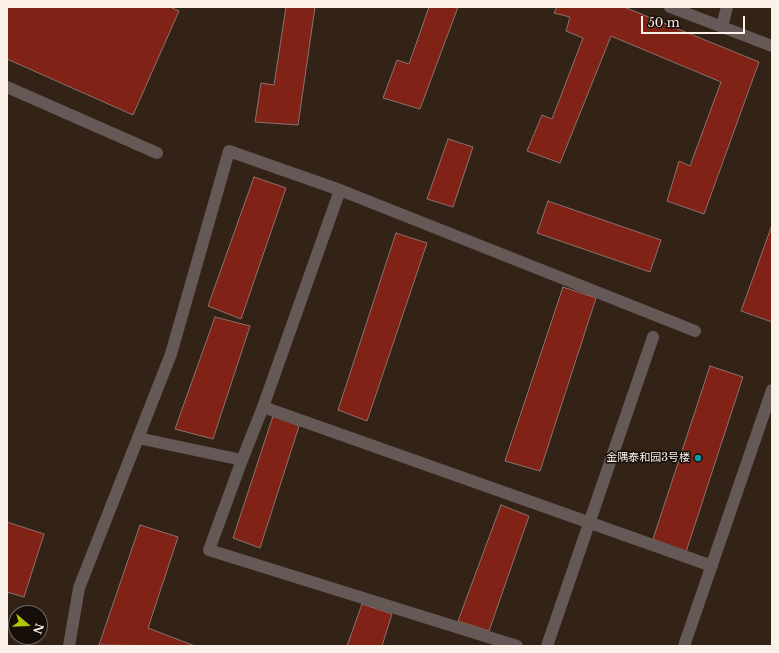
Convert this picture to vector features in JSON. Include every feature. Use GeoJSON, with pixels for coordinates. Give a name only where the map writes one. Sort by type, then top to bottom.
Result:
{"type":"FeatureCollection","features":[{"type":"Feature","properties":{"kind":"street"},"geometry":{"type":"LineString","coordinates":[[670,7],[772,46]]}},
{"type":"Feature","properties":{"kind":"street"},"geometry":{"type":"LineString","coordinates":[[722,26],[727,7]]}},
{"type":"Feature","properties":{"kind":"street"},"geometry":{"type":"LineString","coordinates":[[7,87],[157,153]]}},
{"type":"Feature","properties":{"kind":"street"},"geometry":{"type":"LineString","coordinates":[[69,646],[79,588],[172,354],[229,151],[340,190],[695,331]]}},
{"type":"Feature","properties":{"kind":"street"},"geometry":{"type":"LineString","coordinates":[[340,190],[263,407],[209,550],[517,646]]}},
{"type":"Feature","properties":{"kind":"street"},"geometry":{"type":"LineString","coordinates":[[547,646],[654,338]]}},
{"type":"Feature","properties":{"kind":"street"},"geometry":{"type":"LineString","coordinates":[[684,646],[772,390]]}},
{"type":"Feature","properties":{"kind":"street"},"geometry":{"type":"LineString","coordinates":[[263,407],[712,566]]}},
{"type":"Feature","properties":{"kind":"street"},"geometry":{"type":"LineString","coordinates":[[138,438],[242,460]]}},
{"type":"Feature","properties":{"kind":"building"},"geometry":{"type":"Polygon","coordinates":[[[7,7],[170,7],[179,11],[133,115],[7,59],[7,7]]]}},
{"type":"Feature","properties":{"kind":"building"},"geometry":{"type":"Polygon","coordinates":[[[286,7],[315,7],[298,125],[255,122],[261,83],[274,85],[286,7]]]}},
{"type":"Feature","properties":{"kind":"building"},"geometry":{"type":"Polygon","coordinates":[[[429,7],[458,7],[420,109],[383,98],[397,60],[409,64],[429,7]]]}},
{"type":"Feature","properties":{"kind":"building"},"geometry":{"type":"Polygon","coordinates":[[[557,7],[624,7],[759,62],[704,214],[667,201],[679,161],[690,166],[721,82],[611,36],[560,163],[527,151],[542,115],[552,119],[583,38],[566,31],[570,17],[554,13],[557,7]]]}},
{"type":"Feature","properties":{"kind":"building"},"geometry":{"type":"Polygon","coordinates":[[[448,139],[473,147],[453,207],[427,199],[448,139]]]}},
{"type":"Feature","properties":{"kind":"building"},"geometry":{"type":"Polygon","coordinates":[[[254,177],[286,188],[241,319],[208,306],[254,177]]]}},
{"type":"Feature","properties":{"kind":"building"},"geometry":{"type":"Polygon","coordinates":[[[548,201],[661,240],[650,272],[537,233],[548,201]]]}},
{"type":"Feature","properties":{"kind":"building"},"geometry":{"type":"Polygon","coordinates":[[[772,225],[772,322],[741,311],[772,225]]]}},
{"type":"Feature","properties":{"kind":"building"},"geometry":{"type":"Polygon","coordinates":[[[396,233],[427,243],[367,421],[338,410],[396,233]]]}},
{"type":"Feature","properties":{"kind":"building"},"geometry":{"type":"Polygon","coordinates":[[[563,287],[596,298],[540,471],[505,461],[563,287]]]}},
{"type":"Feature","properties":{"kind":"building"},"geometry":{"type":"Polygon","coordinates":[[[215,317],[250,326],[213,439],[175,429],[215,317]]]}},
{"type":"Feature","properties":{"kind":"building","name":"金隅泰和园3号楼"},"geometry":{"type":"Polygon","coordinates":[[[710,366],[743,377],[686,552],[653,539],[710,366]]]}},
{"type":"Feature","properties":{"kind":"building"},"geometry":{"type":"Polygon","coordinates":[[[273,416],[299,426],[260,548],[233,538],[273,416]]]}},
{"type":"Feature","properties":{"kind":"building"},"geometry":{"type":"Polygon","coordinates":[[[501,505],[529,516],[489,631],[458,621],[501,505]]]}},
{"type":"Feature","properties":{"kind":"building"},"geometry":{"type":"Polygon","coordinates":[[[7,522],[44,534],[24,597],[7,592],[7,522]]]}},
{"type":"Feature","properties":{"kind":"building"},"geometry":{"type":"Polygon","coordinates":[[[140,525],[178,537],[148,628],[195,646],[99,645],[140,525]]]}},
{"type":"Feature","properties":{"kind":"building"},"geometry":{"type":"Polygon","coordinates":[[[362,604],[392,614],[382,646],[347,646],[362,604]]]}},
{"type":"Feature","properties":{"kind":"place","name":"金隅泰和园3号楼"},"geometry":{"type":"Point","coordinates":[698,458]}}]}
